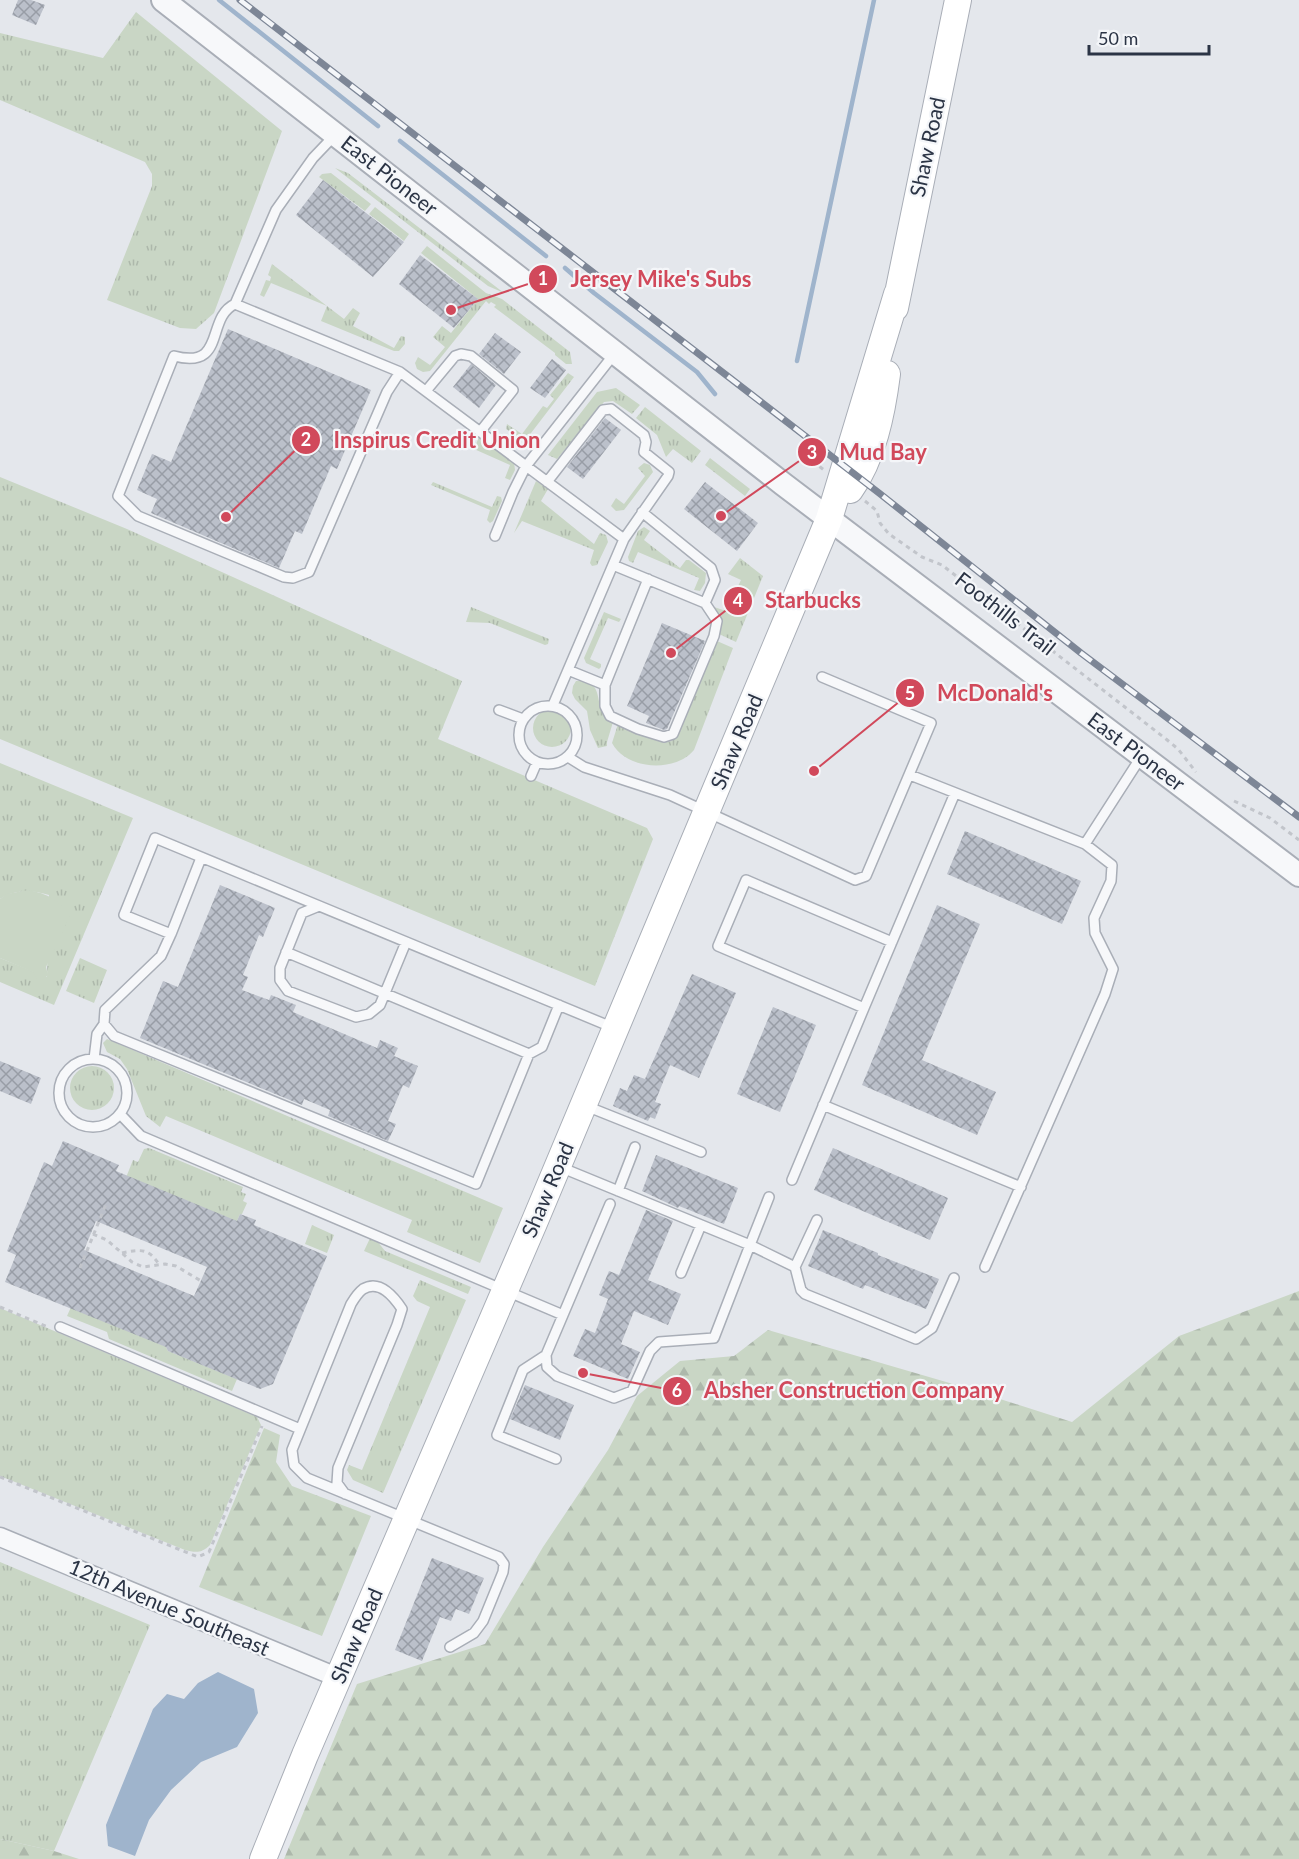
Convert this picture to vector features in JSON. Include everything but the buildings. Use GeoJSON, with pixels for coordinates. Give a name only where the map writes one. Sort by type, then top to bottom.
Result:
{"type":"FeatureCollection","features":[{"type":"Feature","properties":{"kind":"main road","name":"Shaw Road"},"geometry":{"type":"LineString","coordinates":[[263,1859],[584,1105],[829,519],[858,478],[876,430],[886,383],[897,294],[958,0]]}},
{"type":"Feature","properties":{"kind":"street","name":"East Pioneer"},"geometry":{"type":"LineString","coordinates":[[163,0],[829,519],[1299,875]]}},
{"type":"Feature","properties":{"kind":"street","name":"12th Avenue Southeast"},"geometry":{"type":"LineString","coordinates":[[0,1537],[339,1678]]}},
{"type":"Feature","properties":{"kind":"lane"},"geometry":{"type":"LineString","coordinates":[[336,134],[313,158],[276,210],[235,304],[226,311],[207,352],[200,358],[190,360],[174,356],[118,496],[138,516],[284,577],[293,578],[309,572],[387,392],[400,372]]}},
{"type":"Feature","properties":{"kind":"lane"},"geometry":{"type":"LineString","coordinates":[[235,304],[400,372],[624,539]]}},
{"type":"Feature","properties":{"kind":"lane"},"geometry":{"type":"LineString","coordinates":[[495,536],[526,466],[615,353]]}},
{"type":"Feature","properties":{"kind":"lane"},"geometry":{"type":"LineString","coordinates":[[426,391],[455,356],[461,354],[471,356],[513,390],[480,432]]}},
{"type":"Feature","properties":{"kind":"lane"},"geometry":{"type":"LineString","coordinates":[[547,482],[603,410],[611,409],[644,435],[646,442],[644,452],[669,472],[624,539],[553,705]]}},
{"type":"Feature","properties":{"kind":"lane"},"geometry":{"type":"LineString","coordinates":[[642,512],[711,568],[715,580],[705,603]]}},
{"type":"Feature","properties":{"kind":"lane"},"geometry":{"type":"LineString","coordinates":[[613,565],[648,579],[705,603],[717,621],[714,636],[673,734],[664,738],[610,716],[605,706],[605,685],[648,579]]}},
{"type":"Feature","properties":{"kind":"lane"},"geometry":{"type":"LineString","coordinates":[[568,670],[605,685]]}},
{"type":"Feature","properties":{"kind":"lane"},"geometry":{"type":"LineString","coordinates":[[568,757],[584,767],[670,795],[855,880],[866,876],[931,723],[822,677]]}},
{"type":"Feature","properties":{"kind":"lane"},"geometry":{"type":"LineString","coordinates":[[543,705],[553,705],[569,714],[578,731],[574,749],[568,757],[551,764],[537,762],[525,753],[520,745],[518,734],[523,719],[533,709],[543,705]]}},
{"type":"Feature","properties":{"kind":"lane"},"geometry":{"type":"LineString","coordinates":[[499,710],[523,719]]}},
{"type":"Feature","properties":{"kind":"lane"},"geometry":{"type":"LineString","coordinates":[[1085,844],[1141,756]]}},
{"type":"Feature","properties":{"kind":"lane"},"geometry":{"type":"LineString","coordinates":[[531,776],[537,762]]}},
{"type":"Feature","properties":{"kind":"lane"},"geometry":{"type":"LineString","coordinates":[[910,775],[1085,844],[1112,865],[1111,881],[1094,918],[1095,933],[1113,969],[1105,994],[985,1267]]}},
{"type":"Feature","properties":{"kind":"lane"},"geometry":{"type":"LineString","coordinates":[[792,1180],[955,793]]}},
{"type":"Feature","properties":{"kind":"lane"},"geometry":{"type":"LineString","coordinates":[[171,934],[124,915],[155,838],[616,1029]]}},
{"type":"Feature","properties":{"kind":"lane"},"geometry":{"type":"LineString","coordinates":[[94,1059],[97,1034],[104,1024],[105,1010],[161,956],[201,858]]}},
{"type":"Feature","properties":{"kind":"lane"},"geometry":{"type":"LineString","coordinates":[[864,1008],[718,946],[746,880],[892,942]]}},
{"type":"Feature","properties":{"kind":"lane"},"geometry":{"type":"LineString","coordinates":[[319,906],[302,913],[280,968],[280,980],[288,990],[357,1017],[369,1014],[380,1005],[406,942]]}},
{"type":"Feature","properties":{"kind":"lane"},"geometry":{"type":"LineString","coordinates":[[286,952],[530,1054]]}},
{"type":"Feature","properties":{"kind":"lane"},"geometry":{"type":"LineString","coordinates":[[104,1024],[114,1036],[476,1184],[530,1054],[542,1047],[559,1005]]}},
{"type":"Feature","properties":{"kind":"lane"},"geometry":{"type":"LineString","coordinates":[[94,1059],[110,1063],[119,1070],[125,1080],[127,1092],[120,1114],[100,1126],[78,1123],[68,1116],[62,1107],[59,1086],[63,1076],[78,1062],[94,1059]]}},
{"type":"Feature","properties":{"kind":"lane"},"geometry":{"type":"LineString","coordinates":[[584,1105],[701,1152]]}},
{"type":"Feature","properties":{"kind":"lane"},"geometry":{"type":"LineString","coordinates":[[823,1105],[1021,1187]]}},
{"type":"Feature","properties":{"kind":"lane"},"geometry":{"type":"LineString","coordinates":[[120,1114],[141,1136],[563,1315]]}},
{"type":"Feature","properties":{"kind":"lane"},"geometry":{"type":"LineString","coordinates":[[618,1191],[635,1147]]}},
{"type":"Feature","properties":{"kind":"lane"},"geometry":{"type":"LineString","coordinates":[[558,1166],[750,1245],[795,1267]]}},
{"type":"Feature","properties":{"kind":"lane"},"geometry":{"type":"LineString","coordinates":[[610,1204],[546,1355],[547,1367],[557,1376],[614,1398],[632,1391],[650,1351],[659,1342],[714,1338],[769,1197]]}},
{"type":"Feature","properties":{"kind":"lane"},"geometry":{"type":"LineString","coordinates":[[817,1220],[795,1267],[801,1290],[805,1294],[916,1339],[932,1328],[954,1278]]}},
{"type":"Feature","properties":{"kind":"lane"},"geometry":{"type":"LineString","coordinates":[[681,1273],[701,1226]]}},
{"type":"Feature","properties":{"kind":"lane"},"geometry":{"type":"LineString","coordinates":[[345,1494],[337,1483],[338,1468],[402,1309],[391,1293],[376,1286],[363,1289],[351,1304],[292,1450],[294,1465],[307,1478],[345,1494],[407,1519],[498,1557],[504,1564],[503,1572],[483,1621],[474,1633],[450,1647]]}},
{"type":"Feature","properties":{"kind":"lane"},"geometry":{"type":"LineString","coordinates":[[58,1328],[300,1429]]}},
{"type":"Feature","properties":{"kind":"lane"},"geometry":{"type":"LineString","coordinates":[[546,1355],[524,1370],[498,1435],[556,1459]]}},
{"type":"Feature","properties":{"kind":"path","name":"Foothills Trail"},"geometry":{"type":"LineString","coordinates":[[869,505],[877,511],[880,523],[890,534],[922,557],[942,565],[1157,732],[1178,750],[1201,777]]}},
{"type":"Feature","properties":{"kind":"path"},"geometry":{"type":"LineString","coordinates":[[1228,797],[1270,818],[1299,840]]}},
{"type":"Feature","properties":{"kind":"path"},"geometry":{"type":"LineString","coordinates":[[80,1268],[106,1204]]}},
{"type":"Feature","properties":{"kind":"path"},"geometry":{"type":"LineString","coordinates":[[93,1234],[107,1240],[132,1262],[143,1267],[176,1266],[201,1281]]}},
{"type":"Feature","properties":{"kind":"path"},"geometry":{"type":"LineString","coordinates":[[122,1253],[140,1250],[147,1252],[154,1256],[160,1266]]}},
{"type":"Feature","properties":{"kind":"path"},"geometry":{"type":"LineString","coordinates":[[0,1307],[58,1328]]}},
{"type":"Feature","properties":{"kind":"path"},"geometry":{"type":"LineString","coordinates":[[0,1477],[198,1557],[209,1552],[265,1419]]}},
{"type":"Feature","properties":{"kind":"green space"},"geometry":{"type":"Polygon","coordinates":[[[136,12],[282,131],[214,313],[196,329],[180,328],[107,300],[152,186],[152,174],[145,162],[0,100],[0,33],[103,58],[136,12]]]}},
{"type":"Feature","properties":{"kind":"green space"},"geometry":{"type":"Polygon","coordinates":[[[335,168],[348,173],[504,293],[488,286],[335,168]]]}},
{"type":"Feature","properties":{"kind":"green space"},"geometry":{"type":"Polygon","coordinates":[[[331,173],[371,204],[365,211],[319,177],[322,174],[331,173]]]}},
{"type":"Feature","properties":{"kind":"green space"},"geometry":{"type":"Polygon","coordinates":[[[375,207],[409,234],[404,241],[369,214],[375,207]]]}},
{"type":"Feature","properties":{"kind":"green space"},"geometry":{"type":"Polygon","coordinates":[[[427,246],[486,293],[502,299],[570,352],[572,364],[566,364],[494,307],[496,305],[486,301],[430,371],[423,372],[417,369],[415,363],[418,357],[430,365],[445,347],[433,337],[442,326],[451,333],[478,299],[421,253],[427,246]]]}},
{"type":"Feature","properties":{"kind":"green space"},"geometry":{"type":"Polygon","coordinates":[[[272,264],[327,306],[271,283],[264,297],[260,295],[266,280],[270,281],[271,277],[268,275],[272,264]]]}},
{"type":"Feature","properties":{"kind":"green space"},"geometry":{"type":"Polygon","coordinates":[[[327,306],[344,319],[353,308],[360,313],[353,326],[394,348],[401,336],[405,337],[405,344],[399,351],[394,351],[321,321],[327,306]]]}},
{"type":"Feature","properties":{"kind":"green space"},"geometry":{"type":"Polygon","coordinates":[[[568,373],[574,377],[528,437],[522,439],[506,429],[507,424],[522,434],[543,406],[547,408],[554,399],[550,395],[568,373]]]}},
{"type":"Feature","properties":{"kind":"green space"},"geometry":{"type":"Polygon","coordinates":[[[616,388],[640,405],[632,414],[613,401],[604,402],[557,459],[548,455],[597,392],[616,388]]]}},
{"type":"Feature","properties":{"kind":"green space"},"geometry":{"type":"Polygon","coordinates":[[[645,407],[701,451],[692,463],[673,449],[666,457],[657,435],[636,418],[645,407]]]}},
{"type":"Feature","properties":{"kind":"green space"},"geometry":{"type":"Polygon","coordinates":[[[479,437],[514,462],[515,470],[510,480],[505,478],[510,465],[474,449],[479,437]]]}},
{"type":"Feature","properties":{"kind":"green space"},"geometry":{"type":"Polygon","coordinates":[[[710,458],[750,489],[745,496],[705,465],[710,458]]]}},
{"type":"Feature","properties":{"kind":"green space"},"geometry":{"type":"Polygon","coordinates":[[[644,463],[650,465],[653,472],[624,510],[616,511],[611,506],[616,498],[624,504],[645,476],[638,468],[644,463]]]}},
{"type":"Feature","properties":{"kind":"green space"},"geometry":{"type":"Polygon","coordinates":[[[0,477],[127,529],[462,681],[438,739],[647,828],[653,839],[595,986],[0,739],[0,477]]]}},
{"type":"Feature","properties":{"kind":"green space"},"geometry":{"type":"Polygon","coordinates":[[[536,481],[548,489],[541,501],[594,544],[600,533],[606,535],[608,542],[597,565],[592,566],[590,563],[594,550],[522,521],[514,533],[536,481]]]}},
{"type":"Feature","properties":{"kind":"green space"},"geometry":{"type":"Polygon","coordinates":[[[433,482],[492,507],[497,496],[501,497],[502,501],[490,523],[487,520],[490,510],[431,485],[433,482]]]}},
{"type":"Feature","properties":{"kind":"green space"},"geometry":{"type":"Polygon","coordinates":[[[644,527],[650,531],[644,540],[680,568],[686,560],[689,560],[706,573],[705,583],[700,591],[694,590],[699,578],[638,552],[633,563],[629,561],[628,557],[638,531],[644,527]]]}},
{"type":"Feature","properties":{"kind":"green space"},"geometry":{"type":"Polygon","coordinates":[[[740,558],[763,576],[736,642],[719,634],[721,620],[714,607],[726,611],[741,580],[728,574],[740,558]]]}},
{"type":"Feature","properties":{"kind":"green space"},"geometry":{"type":"Polygon","coordinates":[[[471,607],[549,639],[548,644],[545,645],[490,623],[466,622],[471,607]]]}},
{"type":"Feature","properties":{"kind":"green space"},"geometry":{"type":"Polygon","coordinates":[[[604,612],[621,619],[619,622],[608,618],[590,659],[601,664],[599,669],[586,663],[584,658],[604,612]]]}},
{"type":"Feature","properties":{"kind":"green space"},"geometry":{"type":"Polygon","coordinates":[[[717,641],[733,648],[694,750],[686,757],[663,765],[639,763],[619,752],[612,743],[618,724],[663,742],[669,742],[675,738],[717,641]]]}},
{"type":"Feature","properties":{"kind":"green space"},"geometry":{"type":"Polygon","coordinates":[[[576,681],[585,681],[595,688],[602,711],[613,722],[607,746],[598,748],[590,730],[587,711],[572,693],[576,681]]]}},
{"type":"Feature","properties":{"kind":"green space"},"geometry":{"type":"Polygon","coordinates":[[[552,709],[565,715],[571,728],[565,741],[552,747],[539,741],[533,728],[539,715],[552,709]]]}},
{"type":"Feature","properties":{"kind":"green space"},"geometry":{"type":"Polygon","coordinates":[[[0,763],[133,818],[54,1005],[0,982],[0,958],[47,977],[49,895],[24,891],[12,893],[0,899],[0,763]]]}},
{"type":"Feature","properties":{"kind":"green space"},"geometry":{"type":"Polygon","coordinates":[[[28,890],[52,898],[70,916],[46,967],[48,975],[43,980],[37,979],[33,972],[0,958],[0,899],[7,894],[28,890]]]}},
{"type":"Feature","properties":{"kind":"green space"},"geometry":{"type":"Polygon","coordinates":[[[80,958],[107,970],[94,1003],[66,991],[80,958]]]}},
{"type":"Feature","properties":{"kind":"green space"},"geometry":{"type":"Polygon","coordinates":[[[107,1039],[503,1208],[480,1263],[407,1232],[412,1220],[166,1116],[160,1127],[146,1116],[127,1069],[120,1059],[107,1052],[103,1043],[107,1039]]]}},
{"type":"Feature","properties":{"kind":"green space"},"geometry":{"type":"Polygon","coordinates":[[[92,1066],[107,1073],[114,1088],[107,1103],[92,1110],[77,1103],[70,1088],[77,1073],[92,1066]]]}},
{"type":"Feature","properties":{"kind":"green space"},"geometry":{"type":"Polygon","coordinates":[[[149,1148],[243,1187],[241,1192],[246,1194],[243,1201],[247,1203],[237,1221],[123,1185],[133,1160],[138,1162],[144,1149],[149,1148]]]}},
{"type":"Feature","properties":{"kind":"green space"},"geometry":{"type":"Polygon","coordinates":[[[312,1225],[334,1235],[327,1253],[305,1244],[312,1225]]]}},
{"type":"Feature","properties":{"kind":"green space"},"geometry":{"type":"Polygon","coordinates":[[[371,1236],[385,1251],[471,1287],[468,1294],[364,1251],[371,1236]]]}},
{"type":"Feature","properties":{"kind":"green space"},"geometry":{"type":"Polygon","coordinates":[[[420,1280],[466,1300],[383,1493],[353,1480],[347,1470],[349,1465],[362,1470],[430,1307],[417,1301],[413,1296],[420,1280]]]}},
{"type":"Feature","properties":{"kind":"green space"},"geometry":{"type":"Polygon","coordinates":[[[1299,1291],[1299,1859],[284,1859],[357,1684],[485,1644],[543,1547],[608,1450],[637,1396],[680,1361],[734,1356],[768,1330],[953,1384],[1072,1422],[1179,1336],[1299,1291]]]}},
{"type":"Feature","properties":{"kind":"green space"},"geometry":{"type":"Polygon","coordinates":[[[75,1298],[166,1347],[168,1351],[237,1379],[232,1391],[109,1339],[107,1332],[67,1316],[75,1298]]]}},
{"type":"Feature","properties":{"kind":"green space"},"geometry":{"type":"Polygon","coordinates":[[[0,1308],[257,1417],[261,1425],[207,1548],[199,1552],[185,1550],[0,1476],[0,1308]]]}},
{"type":"Feature","properties":{"kind":"green space"},"geometry":{"type":"Polygon","coordinates":[[[264,1428],[280,1435],[276,1462],[292,1486],[371,1516],[322,1636],[199,1587],[264,1428]]]}},
{"type":"Feature","properties":{"kind":"green space"},"geometry":{"type":"Polygon","coordinates":[[[0,1562],[150,1625],[54,1851],[0,1839],[0,1562]]]}},
{"type":"Feature","properties":{"kind":"green space"},"geometry":{"type":"Polygon","coordinates":[[[0,1839],[54,1851],[79,1859],[0,1859],[0,1839]]]}},
{"type":"Feature","properties":{"kind":"water"},"geometry":{"type":"Polygon","coordinates":[[[218,1672],[254,1689],[258,1713],[237,1747],[201,1762],[171,1790],[149,1820],[135,1856],[108,1846],[106,1825],[153,1709],[167,1694],[184,1699],[198,1683],[218,1672]]]}},
{"type":"Feature","properties":{"kind":"waterway"},"geometry":{"type":"LineString","coordinates":[[219,0],[378,126]]}},
{"type":"Feature","properties":{"kind":"waterway"},"geometry":{"type":"LineString","coordinates":[[797,361],[874,0]]}},
{"type":"Feature","properties":{"kind":"waterway"},"geometry":{"type":"LineString","coordinates":[[400,141],[546,256]]}},
{"type":"Feature","properties":{"kind":"waterway"},"geometry":{"type":"LineString","coordinates":[[565,268],[697,372],[715,394]]}},
{"type":"Feature","properties":{"kind":"railway"},"geometry":{"type":"LineString","coordinates":[[240,0],[879,493],[1081,653],[1299,817]]}},
{"type":"Feature","properties":{"kind":"place","name":"Jersey Mike's Subs"},"geometry":{"type":"Point","coordinates":[451,310]}},
{"type":"Feature","properties":{"kind":"place","name":"Mud Bay"},"geometry":{"type":"Point","coordinates":[721,516]}},
{"type":"Feature","properties":{"kind":"place","name":"Inspirus Credit Union"},"geometry":{"type":"Point","coordinates":[226,517]}},
{"type":"Feature","properties":{"kind":"place","name":"Starbucks"},"geometry":{"type":"Point","coordinates":[671,653]}},
{"type":"Feature","properties":{"kind":"place","name":"McDonald's"},"geometry":{"type":"Point","coordinates":[814,771]}},
{"type":"Feature","properties":{"kind":"place","name":"Absher Construction Company"},"geometry":{"type":"Point","coordinates":[583,1373]}}]}
